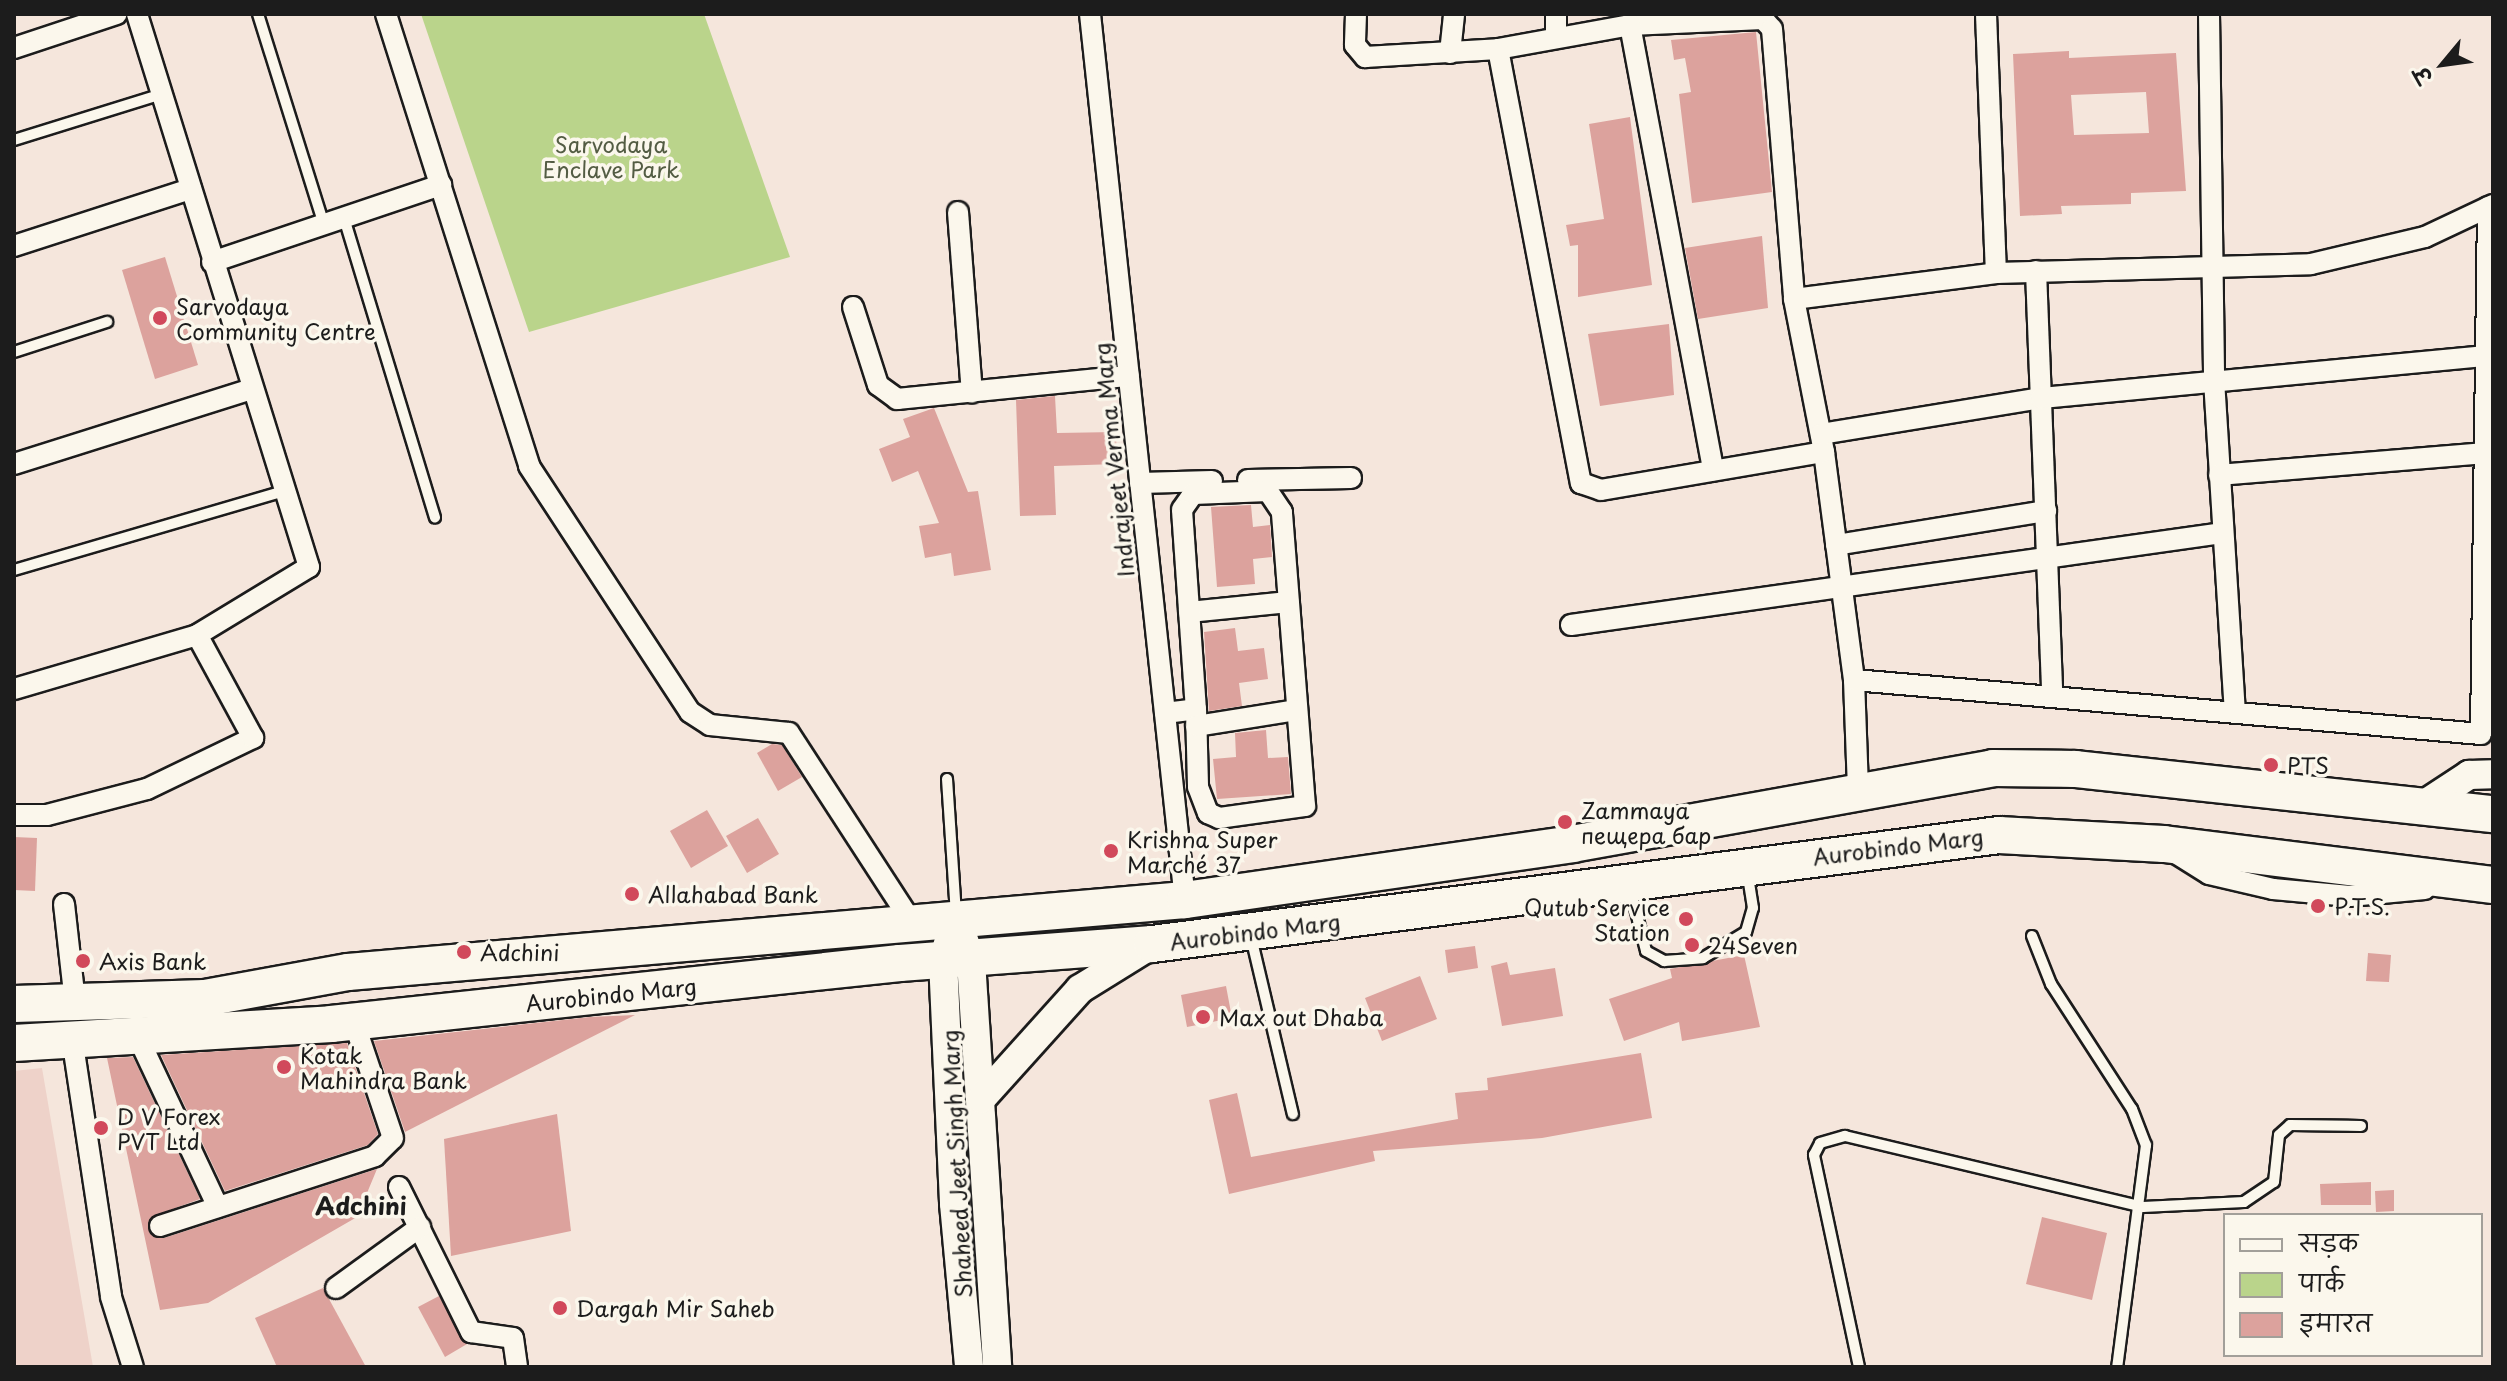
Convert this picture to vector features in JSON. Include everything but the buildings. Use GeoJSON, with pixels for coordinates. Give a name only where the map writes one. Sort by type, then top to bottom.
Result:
{"type":"FeatureCollection","features":[{"type":"Feature","properties":{"kind":"highway","name":"Aurobindo Marg"},"geometry":{"type":"LineString","coordinates":[[14,1004],[205,998],[348,972],[910,919],[1023,915],[1185,900],[1572,844],[1858,788],[1993,768],[2076,769],[2425,804],[2493,814]]}},
{"type":"Feature","properties":{"kind":"highway","name":"Aurobindo Marg"},"geometry":{"type":"LineString","coordinates":[[14,1043],[136,1033],[354,1022],[957,960],[1152,944],[2012,834],[2164,844],[2485,884]]}},
{"type":"Feature","properties":{"kind":"main road"},"geometry":{"type":"LineString","coordinates":[[2425,804],[2469,775],[2493,774]]}},
{"type":"Feature","properties":{"kind":"main road"},"geometry":{"type":"LineString","coordinates":[[956,916],[957,960]]}},
{"type":"Feature","properties":{"kind":"main road"},"geometry":{"type":"LineString","coordinates":[[981,1099],[1072,996],[1152,944]]}},
{"type":"Feature","properties":{"kind":"main road","name":"Shaheed Jeet Singh Marg"},"geometry":{"type":"LineString","coordinates":[[957,960],[981,1099],[997,1367]]}},
{"type":"Feature","properties":{"kind":"main road","name":"Shaheed Jeet Singh Marg"},"geometry":{"type":"LineString","coordinates":[[957,960],[969,1367]]}},
{"type":"Feature","properties":{"kind":"street"},"geometry":{"type":"LineString","coordinates":[[14,48],[117,14]]}},
{"type":"Feature","properties":{"kind":"street"},"geometry":{"type":"LineString","coordinates":[[14,689],[197,635],[309,567],[137,14]]}},
{"type":"Feature","properties":{"kind":"street"},"geometry":{"type":"LineString","coordinates":[[386,14],[529,466],[690,712],[710,725],[789,733],[910,919]]}},
{"type":"Feature","properties":{"kind":"street","name":"Indrajeet Verma Marg"},"geometry":{"type":"LineString","coordinates":[[1090,14],[1185,900]]}},
{"type":"Feature","properties":{"kind":"street"},"geometry":{"type":"LineString","coordinates":[[1356,14],[1360,56],[1498,49],[1630,25],[1763,19],[1772,29],[1794,299],[1823,443],[1854,680],[1858,788]]}},
{"type":"Feature","properties":{"kind":"street"},"geometry":{"type":"LineString","coordinates":[[1450,53],[1454,14]]}},
{"type":"Feature","properties":{"kind":"street"},"geometry":{"type":"LineString","coordinates":[[1556,14],[1556,38]]}},
{"type":"Feature","properties":{"kind":"street"},"geometry":{"type":"LineString","coordinates":[[1986,14],[1996,273]]}},
{"type":"Feature","properties":{"kind":"street"},"geometry":{"type":"LineString","coordinates":[[2209,14],[2214,380],[2235,710]]}},
{"type":"Feature","properties":{"kind":"street"},"geometry":{"type":"LineString","coordinates":[[1630,25],[1713,470]]}},
{"type":"Feature","properties":{"kind":"street"},"geometry":{"type":"LineString","coordinates":[[1498,49],[1577,477],[1601,490],[1713,470],[1823,443],[2041,398],[2487,356]]}},
{"type":"Feature","properties":{"kind":"street"},"geometry":{"type":"LineString","coordinates":[[212,262],[441,185]]}},
{"type":"Feature","properties":{"kind":"street"},"geometry":{"type":"LineString","coordinates":[[14,246],[191,189]]}},
{"type":"Feature","properties":{"kind":"street"},"geometry":{"type":"LineString","coordinates":[[1794,299],[1996,273],[2213,270],[2311,264],[2425,237],[2490,206],[2481,734],[2235,710],[1854,680]]}},
{"type":"Feature","properties":{"kind":"street"},"geometry":{"type":"LineString","coordinates":[[958,212],[972,392]]}},
{"type":"Feature","properties":{"kind":"street"},"geometry":{"type":"LineString","coordinates":[[2036,271],[2050,558],[2052,695]]}},
{"type":"Feature","properties":{"kind":"street"},"geometry":{"type":"LineString","coordinates":[[853,307],[885,394],[972,392],[1129,376]]}},
{"type":"Feature","properties":{"kind":"street"},"geometry":{"type":"LineString","coordinates":[[14,464],[252,389]]}},
{"type":"Feature","properties":{"kind":"street"},"geometry":{"type":"LineString","coordinates":[[2219,475],[2488,453]]}},
{"type":"Feature","properties":{"kind":"street"},"geometry":{"type":"LineString","coordinates":[[1140,483],[1351,478]]}},
{"type":"Feature","properties":{"kind":"street"},"geometry":{"type":"LineString","coordinates":[[1268,491],[1277,498],[1289,602],[1305,806],[1296,811],[1208,813],[1198,787],[1189,612],[1182,510],[1193,494],[1268,491]]}},
{"type":"Feature","properties":{"kind":"street"},"geometry":{"type":"LineString","coordinates":[[1836,545],[2046,511]]}},
{"type":"Feature","properties":{"kind":"street"},"geometry":{"type":"LineString","coordinates":[[1571,625],[2222,533]]}},
{"type":"Feature","properties":{"kind":"street"},"geometry":{"type":"LineString","coordinates":[[1189,612],[1289,602]]}},
{"type":"Feature","properties":{"kind":"street"},"geometry":{"type":"LineString","coordinates":[[14,815],[47,815],[147,789],[253,738],[197,635]]}},
{"type":"Feature","properties":{"kind":"street"},"geometry":{"type":"LineString","coordinates":[[1165,713],[1196,718],[1297,710]]}},
{"type":"Feature","properties":{"kind":"street"},"geometry":{"type":"LineString","coordinates":[[64,904],[75,1002]]}},
{"type":"Feature","properties":{"kind":"street"},"geometry":{"type":"LineString","coordinates":[[160,1226],[375,1156],[393,1138],[354,1022]]}},
{"type":"Feature","properties":{"kind":"street"},"geometry":{"type":"LineString","coordinates":[[136,1033],[218,1207]]}},
{"type":"Feature","properties":{"kind":"street"},"geometry":{"type":"LineString","coordinates":[[72,1038],[111,1297],[133,1367]]}},
{"type":"Feature","properties":{"kind":"street"},"geometry":{"type":"LineString","coordinates":[[399,1187],[471,1332],[513,1338],[517,1367]]}},
{"type":"Feature","properties":{"kind":"street"},"geometry":{"type":"LineString","coordinates":[[336,1288],[420,1227]]}},
{"type":"Feature","properties":{"kind":"lane"},"geometry":{"type":"LineString","coordinates":[[258,14],[324,225]]}},
{"type":"Feature","properties":{"kind":"lane"},"geometry":{"type":"LineString","coordinates":[[14,140],[162,94]]}},
{"type":"Feature","properties":{"kind":"lane"},"geometry":{"type":"LineString","coordinates":[[344,218],[435,518]]}},
{"type":"Feature","properties":{"kind":"lane"},"geometry":{"type":"LineString","coordinates":[[14,352],[107,322]]}},
{"type":"Feature","properties":{"kind":"lane"},"geometry":{"type":"LineString","coordinates":[[14,570],[284,491]]}},
{"type":"Feature","properties":{"kind":"lane"},"geometry":{"type":"LineString","coordinates":[[947,779],[956,916]]}},
{"type":"Feature","properties":{"kind":"lane"},"geometry":{"type":"LineString","coordinates":[[1629,882],[1646,951],[1664,961],[1703,958],[1746,932],[1753,908],[1746,866]]}},
{"type":"Feature","properties":{"kind":"lane"},"geometry":{"type":"LineString","coordinates":[[1250,931],[1293,1114]]}},
{"type":"Feature","properties":{"kind":"lane"},"geometry":{"type":"LineString","coordinates":[[2032,936],[2051,984],[2143,1130],[2143,1207],[2117,1367]]}},
{"type":"Feature","properties":{"kind":"lane"},"geometry":{"type":"LineString","coordinates":[[1859,1367],[1814,1155],[1820,1143],[1845,1136],[2143,1207],[2244,1202],[2274,1182],[2279,1135],[2290,1125],[2361,1126]]}},
{"type":"Feature","properties":{"kind":"shaded area"},"geometry":{"type":"Polygon","coordinates":[[[42,1068],[93,1367],[14,1367],[14,1071],[42,1068]]]}},
{"type":"Feature","properties":{"kind":"green space","name":"Sarvodaya Enclave Park"},"geometry":{"type":"Polygon","coordinates":[[[421,14],[704,14],[790,257],[529,332],[421,14]]]}},
{"type":"Feature","properties":{"kind":"place","name":"Sarvodaya Community Centre"},"geometry":{"type":"Point","coordinates":[160,318]}},
{"type":"Feature","properties":{"kind":"place","name":"PTS"},"geometry":{"type":"Point","coordinates":[2271,765]}},
{"type":"Feature","properties":{"kind":"place","name":"Zammaya пещера бар"},"geometry":{"type":"Point","coordinates":[1565,822]}},
{"type":"Feature","properties":{"kind":"place","name":"Krishna Super Marché 37"},"geometry":{"type":"Point","coordinates":[1111,851]}},
{"type":"Feature","properties":{"kind":"place","name":"Allahabad Bank"},"geometry":{"type":"Point","coordinates":[632,894]}},
{"type":"Feature","properties":{"kind":"place","name":"P.T.S."},"geometry":{"type":"Point","coordinates":[2318,906]}},
{"type":"Feature","properties":{"kind":"place","name":"Qutub Service Station"},"geometry":{"type":"Point","coordinates":[1686,919]}},
{"type":"Feature","properties":{"kind":"place","name":"24Seven"},"geometry":{"type":"Point","coordinates":[1692,945]}},
{"type":"Feature","properties":{"kind":"place","name":"Adchini"},"geometry":{"type":"Point","coordinates":[464,952]}},
{"type":"Feature","properties":{"kind":"place","name":"Axis Bank"},"geometry":{"type":"Point","coordinates":[83,961]}},
{"type":"Feature","properties":{"kind":"place","name":"Max out Dhaba"},"geometry":{"type":"Point","coordinates":[1203,1017]}},
{"type":"Feature","properties":{"kind":"place","name":"Kotak Mahindra Bank"},"geometry":{"type":"Point","coordinates":[284,1067]}},
{"type":"Feature","properties":{"kind":"place","name":"D V Forex PVT Ltd"},"geometry":{"type":"Point","coordinates":[101,1128]}},
{"type":"Feature","properties":{"kind":"place","name":"Dargah Mir Saheb"},"geometry":{"type":"Point","coordinates":[560,1308]}},
{"type":"Feature","properties":{"kind":"district","name":"Adchini"},"geometry":{"type":"Point","coordinates":[361,1206]}}]}
